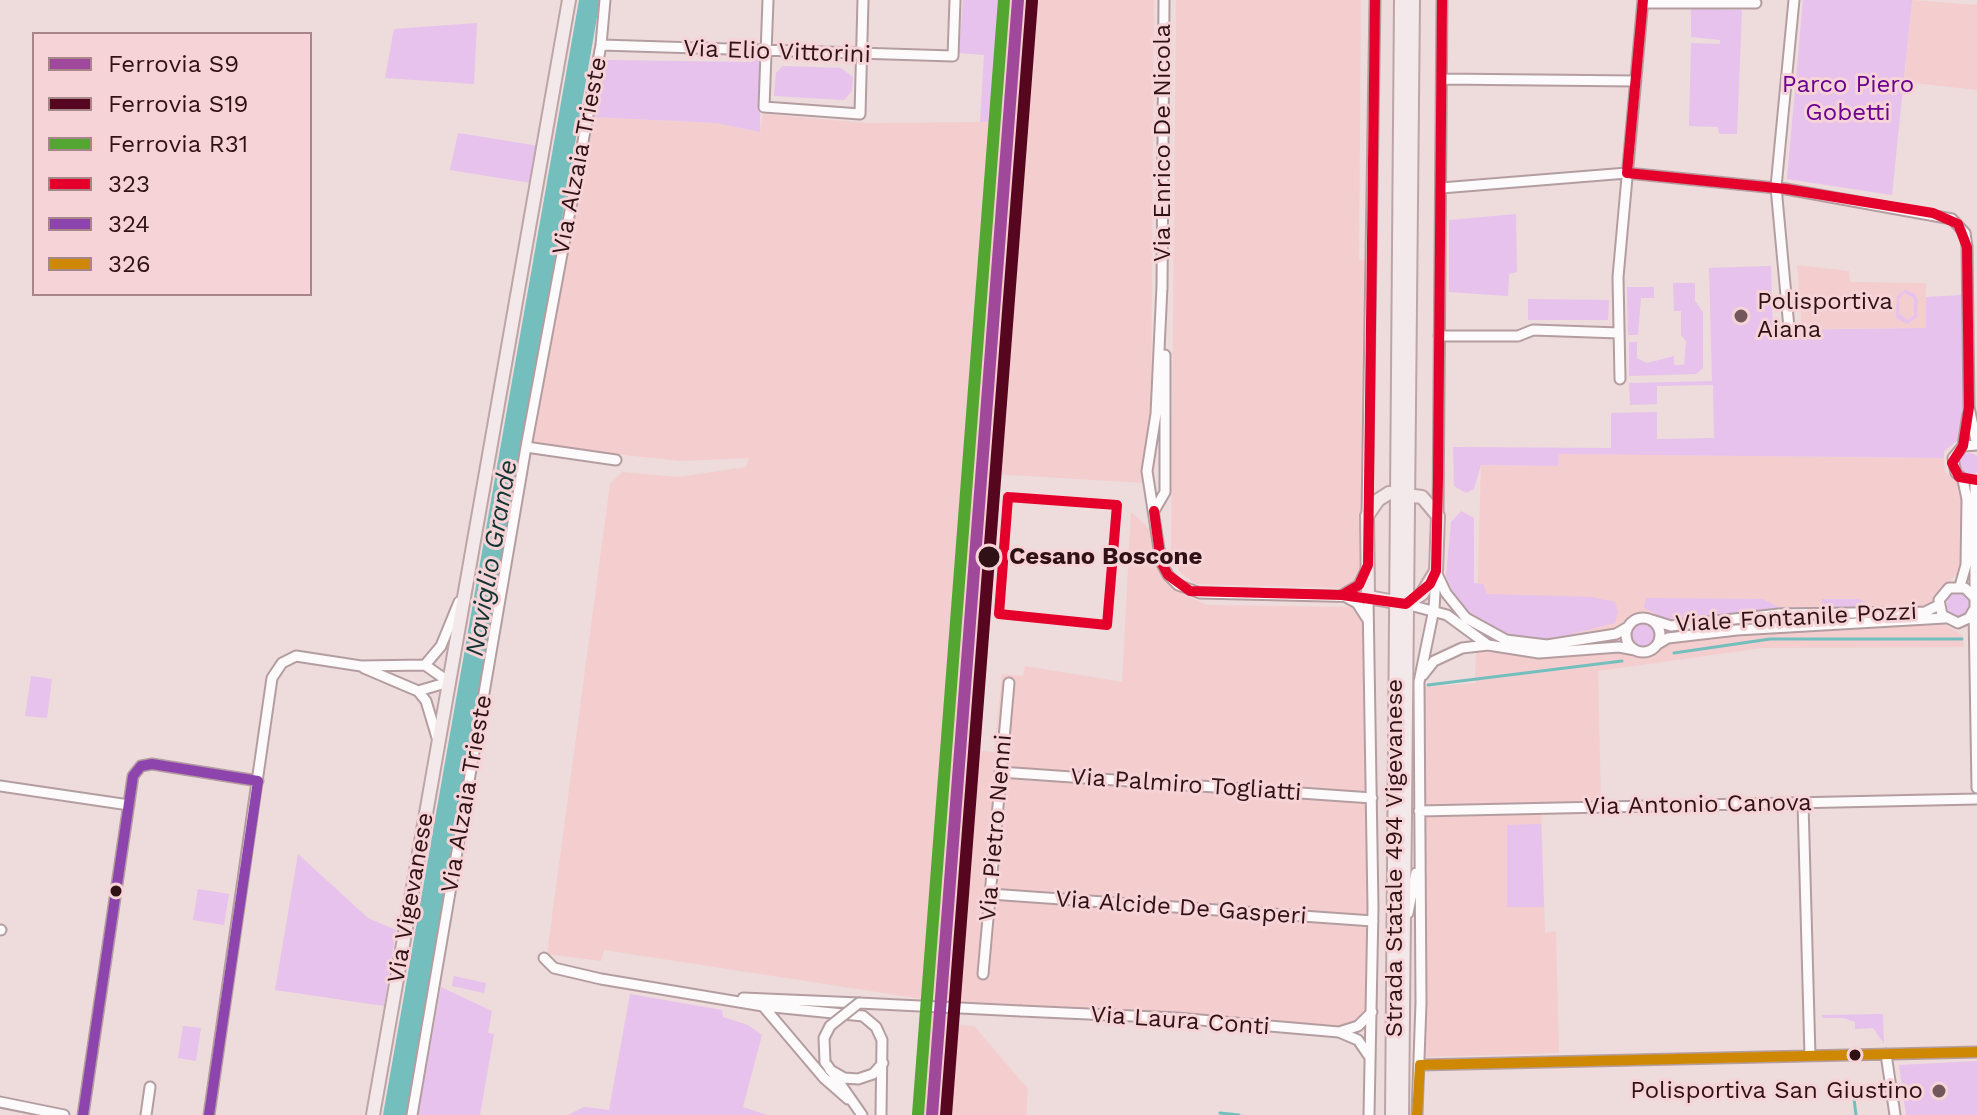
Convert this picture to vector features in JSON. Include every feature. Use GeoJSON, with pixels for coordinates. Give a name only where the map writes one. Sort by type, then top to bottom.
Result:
{"type":"FeatureCollection","features":[{"type":"Feature","properties":{"kind":"main road","name":"Via Vigevanese"},"geometry":{"type":"LineString","coordinates":[[373,1115],[569,0]]}},
{"type":"Feature","properties":{"kind":"main road"},"geometry":{"type":"LineString","coordinates":[[1401,0],[1401,603]]}},
{"type":"Feature","properties":{"kind":"main road"},"geometry":{"type":"LineString","coordinates":[[1402,493],[1413,0]]}},
{"type":"Feature","properties":{"kind":"main road"},"geometry":{"type":"LineString","coordinates":[[1402,493],[1422,497],[1438,516],[1436,571],[1422,594],[1401,603],[1368,597],[1367,516],[1383,496],[1402,493]]}},
{"type":"Feature","properties":{"kind":"main road","name":"Strada Statale 494 Vigevanese"},"geometry":{"type":"LineString","coordinates":[[1401,603],[1405,936],[1402,1115]]}},
{"type":"Feature","properties":{"kind":"main road","name":"Strada Statale 494 Vigevanese"},"geometry":{"type":"LineString","coordinates":[[1392,1115],[1401,603]]}},
{"type":"Feature","properties":{"kind":"street","name":"Via Alzaia Trieste"},"geometry":{"type":"LineString","coordinates":[[412,1115],[526,447],[601,45],[605,0]]}},
{"type":"Feature","properties":{"kind":"street"},"geometry":{"type":"LineString","coordinates":[[768,0],[764,107],[860,114],[863,0]]}},
{"type":"Feature","properties":{"kind":"street","name":"Via Elio Vittorini"},"geometry":{"type":"LineString","coordinates":[[601,45],[861,56],[953,56],[955,0]]}},
{"type":"Feature","properties":{"kind":"street","name":"Via Enrico De Nicola"},"geometry":{"type":"LineString","coordinates":[[1154,511],[1165,492],[1162,286],[1164,0]]}},
{"type":"Feature","properties":{"kind":"street"},"geometry":{"type":"LineString","coordinates":[[1367,516],[1375,0]]}},
{"type":"Feature","properties":{"kind":"street"},"geometry":{"type":"LineString","coordinates":[[1438,516],[1442,0]]}},
{"type":"Feature","properties":{"kind":"street"},"geometry":{"type":"LineString","coordinates":[[1789,328],[1776,187],[1794,0]]}},
{"type":"Feature","properties":{"kind":"street"},"geometry":{"type":"LineString","coordinates":[[1620,379],[1618,277],[1643,2],[1756,3]]}},
{"type":"Feature","properties":{"kind":"street"},"geometry":{"type":"LineString","coordinates":[[1442,79],[1636,81]]}},
{"type":"Feature","properties":{"kind":"street"},"geometry":{"type":"LineString","coordinates":[[1441,188],[1627,173],[1776,187],[1933,213],[1958,224],[1967,247],[1969,407],[1963,446],[1952,463],[1963,480],[1967,499],[1966,565],[1960,586]]}},
{"type":"Feature","properties":{"kind":"street","name":"Via Enrico De Nicola"},"geometry":{"type":"LineString","coordinates":[[1162,286],[1156,414],[1147,471],[1161,562],[1168,575],[1190,591],[1368,597]]}},
{"type":"Feature","properties":{"kind":"street"},"geometry":{"type":"LineString","coordinates":[[1439,336],[1518,336],[1533,330],[1619,333]]}},
{"type":"Feature","properties":{"kind":"street"},"geometry":{"type":"LineString","coordinates":[[1963,446],[1977,445],[1969,407]]}},
{"type":"Feature","properties":{"kind":"street"},"geometry":{"type":"LineString","coordinates":[[526,447],[616,460]]}},
{"type":"Feature","properties":{"kind":"street"},"geometry":{"type":"LineString","coordinates":[[1963,480],[1976,480],[1973,643],[1977,788]]}},
{"type":"Feature","properties":{"kind":"street"},"geometry":{"type":"LineString","coordinates":[[1342,595],[1359,585],[1368,565]]}},
{"type":"Feature","properties":{"kind":"street"},"geometry":{"type":"LineString","coordinates":[[1417,1115],[1420,1065],[1419,682],[1434,609],[1436,571]]}},
{"type":"Feature","properties":{"kind":"street","name":"Viale Fontanile Pozzi"},"geometry":{"type":"LineString","coordinates":[[1436,571],[1446,593],[1466,618],[1506,640],[1547,645],[1616,634],[1636,620],[1652,620],[1671,626],[1779,614],[1925,612],[1939,605]]}},
{"type":"Feature","properties":{"kind":"street"},"geometry":{"type":"LineString","coordinates":[[1960,586],[1974,602]]}},
{"type":"Feature","properties":{"kind":"street"},"geometry":{"type":"LineString","coordinates":[[1960,586],[1945,591],[1939,605],[1945,618],[1958,623],[1973,643]]}},
{"type":"Feature","properties":{"kind":"street"},"geometry":{"type":"LineString","coordinates":[[425,665],[441,646],[466,587]]}},
{"type":"Feature","properties":{"kind":"street"},"geometry":{"type":"LineString","coordinates":[[1342,595],[1357,603],[1368,621]]}},
{"type":"Feature","properties":{"kind":"street"},"geometry":{"type":"LineString","coordinates":[[1368,597],[1373,921],[1369,1115]]}},
{"type":"Feature","properties":{"kind":"street"},"geometry":{"type":"LineString","coordinates":[[1958,623],[1969,618],[1974,602]]}},
{"type":"Feature","properties":{"kind":"street"},"geometry":{"type":"LineString","coordinates":[[1401,603],[1434,609],[1488,645]]}},
{"type":"Feature","properties":{"kind":"street","name":"Viale Fontanile Pozzi"},"geometry":{"type":"LineString","coordinates":[[1488,645],[1539,653],[1619,647],[1645,652],[1668,638],[1737,630],[1945,618]]}},
{"type":"Feature","properties":{"kind":"street","name":"Viale Fontanile Pozzi"},"geometry":{"type":"LineString","coordinates":[[1652,620],[1660,634],[1658,644]]}},
{"type":"Feature","properties":{"kind":"street"},"geometry":{"type":"LineString","coordinates":[[1628,627],[1626,638],[1635,650]]}},
{"type":"Feature","properties":{"kind":"street"},"geometry":{"type":"LineString","coordinates":[[1419,682],[1430,665],[1441,656],[1462,648],[1488,645]]}},
{"type":"Feature","properties":{"kind":"street"},"geometry":{"type":"LineString","coordinates":[[209,1115],[272,678],[282,663],[296,656],[361,666],[425,665],[449,682]]}},
{"type":"Feature","properties":{"kind":"street"},"geometry":{"type":"LineString","coordinates":[[361,666],[418,691],[426,701],[439,742]]}},
{"type":"Feature","properties":{"kind":"street"},"geometry":{"type":"LineString","coordinates":[[418,691],[449,682]]}},
{"type":"Feature","properties":{"kind":"street","name":"Via Pietro Nenni"},"geometry":{"type":"LineString","coordinates":[[983,974],[1009,683]]}},
{"type":"Feature","properties":{"kind":"street"},"geometry":{"type":"LineString","coordinates":[[83,1115],[133,776],[141,766],[152,764],[258,781]]}},
{"type":"Feature","properties":{"kind":"street","name":"Via Palmiro Togliatti"},"geometry":{"type":"LineString","coordinates":[[1000,772],[1372,798]]}},
{"type":"Feature","properties":{"kind":"street"},"geometry":{"type":"LineString","coordinates":[[0,786],[129,805]]}},
{"type":"Feature","properties":{"kind":"street","name":"Via Antonio Canova"},"geometry":{"type":"LineString","coordinates":[[1419,811],[1977,799]]}},
{"type":"Feature","properties":{"kind":"street"},"geometry":{"type":"LineString","coordinates":[[1803,803],[1810,1056]]}},
{"type":"Feature","properties":{"kind":"street"},"geometry":{"type":"LineString","coordinates":[[1405,936],[1420,860]]}},
{"type":"Feature","properties":{"kind":"street","name":"Via Alcide De Gasperi"},"geometry":{"type":"LineString","coordinates":[[990,894],[1373,921]]}},
{"type":"Feature","properties":{"kind":"street"},"geometry":{"type":"LineString","coordinates":[[544,958],[554,968],[601,979],[763,1006],[863,1016],[881,1036],[881,1115]]}},
{"type":"Feature","properties":{"kind":"street","name":"Via Laura Conti"},"geometry":{"type":"LineString","coordinates":[[726,999],[1177,1018],[1339,1032]]}},
{"type":"Feature","properties":{"kind":"street"},"geometry":{"type":"LineString","coordinates":[[848,1099],[827,1066],[824,1038],[830,1026],[859,1003]]}},
{"type":"Feature","properties":{"kind":"street"},"geometry":{"type":"LineString","coordinates":[[763,1006],[824,1078],[862,1115]]}},
{"type":"Feature","properties":{"kind":"street"},"geometry":{"type":"LineString","coordinates":[[1339,1032],[1358,1026],[1372,1012]]}},
{"type":"Feature","properties":{"kind":"street"},"geometry":{"type":"LineString","coordinates":[[1339,1032],[1358,1040],[1371,1059]]}},
{"type":"Feature","properties":{"kind":"street"},"geometry":{"type":"LineString","coordinates":[[1420,1065],[1977,1052]]}},
{"type":"Feature","properties":{"kind":"street"},"geometry":{"type":"LineString","coordinates":[[1886,1054],[1895,1115]]}},
{"type":"Feature","properties":{"kind":"street"},"geometry":{"type":"LineString","coordinates":[[827,1066],[844,1078],[858,1079],[873,1074],[883,1063]]}},
{"type":"Feature","properties":{"kind":"street"},"geometry":{"type":"LineString","coordinates":[[146,1115],[150,1087]]}},
{"type":"Feature","properties":{"kind":"street"},"geometry":{"type":"LineString","coordinates":[[0,1102],[17,1110],[64,1115]]}},
{"type":"Feature","properties":{"kind":"shaded area"},"geometry":{"type":"Polygon","coordinates":[[[1005,0],[1154,0],[1151,420],[1145,483],[992,474],[971,750],[994,752],[1002,674],[1023,676],[1025,666],[1122,682],[1131,512],[1152,531],[1154,562],[1160,573],[1182,594],[1207,605],[1354,607],[1365,623],[1371,816],[1368,1005],[1359,1020],[1343,1027],[951,1001],[949,1024],[974,1026],[1028,1089],[1026,1115],[920,1115],[929,1000],[604,950],[601,961],[547,954],[610,484],[622,472],[678,477],[746,467],[749,458],[681,461],[530,445],[592,117],[716,123],[760,132],[763,114],[867,123],[992,122],[973,343],[979,345],[994,191],[1005,0]]]}},
{"type":"Feature","properties":{"kind":"shaded area"},"geometry":{"type":"Polygon","coordinates":[[[1176,0],[1361,0],[1359,260],[1367,261],[1363,575],[1357,585],[1347,588],[1195,584],[1180,572],[1171,554],[1176,0]]]}},
{"type":"Feature","properties":{"kind":"shaded area"},"geometry":{"type":"Polygon","coordinates":[[[1912,0],[1977,5],[1977,90],[1904,82],[1912,0]]]}},
{"type":"Feature","properties":{"kind":"shaded area"},"geometry":{"type":"Polygon","coordinates":[[[1797,265],[1849,271],[1850,282],[1926,283],[1926,328],[1802,329],[1797,265]]]}},
{"type":"Feature","properties":{"kind":"shaded area"},"geometry":{"type":"Polygon","coordinates":[[[1558,454],[1944,458],[1945,472],[1964,487],[1964,568],[1933,596],[1941,623],[1963,635],[1964,647],[1762,648],[1598,671],[1601,801],[1541,803],[1545,933],[1556,931],[1559,1053],[1426,1057],[1424,687],[1475,683],[1481,465],[1558,466],[1558,454]]]}},
{"type":"Feature","properties":{"kind":"green space"},"geometry":{"type":"Polygon","coordinates":[[[963,0],[1005,0],[997,118],[992,122],[980,122],[984,55],[959,53],[963,0]]]}},
{"type":"Feature","properties":{"kind":"green space","name":"Parco Piero Gobetti"},"geometry":{"type":"Polygon","coordinates":[[[1803,0],[1912,0],[1892,195],[1787,179],[1803,0]]]}},
{"type":"Feature","properties":{"kind":"green space"},"geometry":{"type":"Polygon","coordinates":[[[1691,9],[1742,10],[1737,134],[1719,134],[1718,127],[1689,126],[1691,43],[1720,44],[1720,40],[1691,37],[1691,9]]]}},
{"type":"Feature","properties":{"kind":"green space"},"geometry":{"type":"Polygon","coordinates":[[[477,23],[474,84],[385,78],[394,29],[477,23]]]}},
{"type":"Feature","properties":{"kind":"green space"},"geometry":{"type":"Polygon","coordinates":[[[752,56],[761,56],[760,132],[716,123],[592,117],[607,60],[752,62],[752,56]]]}},
{"type":"Feature","properties":{"kind":"green space"},"geometry":{"type":"Polygon","coordinates":[[[783,66],[841,68],[853,77],[852,91],[844,100],[774,96],[776,73],[783,66]]]}},
{"type":"Feature","properties":{"kind":"green space"},"geometry":{"type":"Polygon","coordinates":[[[458,133],[539,146],[531,183],[450,170],[458,133]]]}},
{"type":"Feature","properties":{"kind":"green space"},"geometry":{"type":"Polygon","coordinates":[[[1516,214],[1517,272],[1509,274],[1508,296],[1449,292],[1449,220],[1516,214]]]}},
{"type":"Feature","properties":{"kind":"green space"},"geometry":{"type":"Polygon","coordinates":[[[1771,266],[1773,330],[1926,328],[1926,297],[1962,295],[1964,426],[1957,441],[1944,451],[1944,458],[1559,454],[1558,466],[1481,465],[1474,489],[1466,493],[1454,486],[1453,447],[1611,448],[1611,413],[1657,412],[1657,439],[1714,438],[1713,385],[1657,386],[1657,404],[1630,405],[1629,383],[1712,381],[1709,268],[1771,266]]]}},
{"type":"Feature","properties":{"kind":"green space"},"geometry":{"type":"Polygon","coordinates":[[[1673,283],[1695,283],[1695,301],[1703,312],[1703,368],[1696,374],[1629,376],[1629,342],[1637,342],[1637,358],[1647,363],[1674,356],[1674,365],[1684,365],[1686,341],[1681,335],[1681,311],[1674,311],[1673,283]]]}},
{"type":"Feature","properties":{"kind":"green space"},"geometry":{"type":"Polygon","coordinates":[[[1627,287],[1654,287],[1654,298],[1641,298],[1638,335],[1628,335],[1627,287]]]}},
{"type":"Feature","properties":{"kind":"green space"},"geometry":{"type":"Polygon","coordinates":[[[1905,290],[1915,294],[1918,300],[1917,317],[1907,324],[1896,318],[1897,296],[1905,290]],[[1904,293],[1899,299],[1899,314],[1908,320],[1914,315],[1914,298],[1904,293]]]}},
{"type":"Feature","properties":{"kind":"green space"},"geometry":{"type":"Polygon","coordinates":[[[1528,299],[1609,300],[1608,320],[1528,320],[1528,299]]]}},
{"type":"Feature","properties":{"kind":"green space"},"geometry":{"type":"Polygon","coordinates":[[[1969,453],[1977,456],[1977,472],[1969,475],[1961,472],[1958,464],[1961,456],[1969,453]]]}},
{"type":"Feature","properties":{"kind":"green space"},"geometry":{"type":"Polygon","coordinates":[[[1461,511],[1474,518],[1474,583],[1483,584],[1487,594],[1592,597],[1615,602],[1618,611],[1615,623],[1548,640],[1505,634],[1473,617],[1457,602],[1446,576],[1451,522],[1461,511]]]}},
{"type":"Feature","properties":{"kind":"green space"},"geometry":{"type":"Polygon","coordinates":[[[1959,593],[1970,600],[1971,605],[1964,616],[1959,617],[1948,610],[1947,605],[1954,594],[1959,593]]]}},
{"type":"Feature","properties":{"kind":"green space"},"geometry":{"type":"Polygon","coordinates":[[[1646,598],[1763,599],[1778,607],[1821,607],[1822,599],[1859,599],[1876,608],[1774,612],[1672,623],[1644,608],[1646,598]]]}},
{"type":"Feature","properties":{"kind":"green space"},"geometry":{"type":"Polygon","coordinates":[[[1644,623],[1655,630],[1656,635],[1649,646],[1644,647],[1633,640],[1632,635],[1639,624],[1644,623]]]}},
{"type":"Feature","properties":{"kind":"green space"},"geometry":{"type":"Polygon","coordinates":[[[31,676],[52,679],[47,718],[25,716],[31,676]]]}},
{"type":"Feature","properties":{"kind":"green space"},"geometry":{"type":"Polygon","coordinates":[[[1541,824],[1544,907],[1507,907],[1507,825],[1541,824]]]}},
{"type":"Feature","properties":{"kind":"green space"},"geometry":{"type":"Polygon","coordinates":[[[298,854],[368,918],[396,930],[384,1006],[275,990],[298,854]]]}},
{"type":"Feature","properties":{"kind":"green space"},"geometry":{"type":"Polygon","coordinates":[[[198,889],[229,894],[224,925],[193,920],[198,889]]]}},
{"type":"Feature","properties":{"kind":"green space"},"geometry":{"type":"Polygon","coordinates":[[[454,976],[486,983],[484,993],[452,986],[454,976]]]}},
{"type":"Feature","properties":{"kind":"green space"},"geometry":{"type":"Polygon","coordinates":[[[441,987],[492,1011],[488,1033],[494,1034],[480,1115],[418,1115],[441,987]]]}},
{"type":"Feature","properties":{"kind":"green space"},"geometry":{"type":"Polygon","coordinates":[[[630,994],[722,1010],[723,1017],[748,1025],[762,1035],[743,1107],[767,1115],[568,1115],[584,1107],[609,1110],[630,994]]]}},
{"type":"Feature","properties":{"kind":"green space"},"geometry":{"type":"Polygon","coordinates":[[[1883,1014],[1884,1044],[1873,1028],[1855,1029],[1855,1022],[1843,1018],[1822,1018],[1822,1015],[1883,1014]]]}},
{"type":"Feature","properties":{"kind":"green space"},"geometry":{"type":"Polygon","coordinates":[[[183,1026],[201,1028],[196,1061],[178,1058],[183,1026]]]}},
{"type":"Feature","properties":{"kind":"green space","name":"Polisportiva San Giustino"},"geometry":{"type":"Polygon","coordinates":[[[1977,1061],[1977,1115],[1906,1115],[1899,1065],[1977,1061]]]}},
{"type":"Feature","properties":{"kind":"water","name":"Naviglio Grande"},"geometry":{"type":"Polygon","coordinates":[[[579,0],[600,0],[406,1115],[383,1115],[579,0]]]}},
{"type":"Feature","properties":{"kind":"waterway"},"geometry":{"type":"LineString","coordinates":[[1674,653],[1770,639],[1962,639]]}},
{"type":"Feature","properties":{"kind":"waterway"},"geometry":{"type":"LineString","coordinates":[[1428,685],[1622,661]]}},
{"type":"Feature","properties":{"kind":"waterway"},"geometry":{"type":"LineString","coordinates":[[1853,1091],[1856,1115]]}},
{"type":"Feature","properties":{"kind":"waterway"},"geometry":{"type":"LineString","coordinates":[[1220,1113],[1239,1115]]}},
{"type":"Feature","properties":{"kind":"rail line","name":"R31"},"geometry":{"type":"LineString","coordinates":[[918,1114],[1004,0]]}},
{"type":"Feature","properties":{"kind":"rail line","name":"S9"},"geometry":{"type":"LineString","coordinates":[[932,1115],[1018,0]]}},
{"type":"Feature","properties":{"kind":"rail line","name":"S19"},"geometry":{"type":"LineString","coordinates":[[946,1115],[1032,1]]}},
{"type":"Feature","properties":{"kind":"transit line","name":"323"},"geometry":{"type":"LineString","coordinates":[[1342,595],[1359,585],[1368,565],[1375,0]]}},
{"type":"Feature","properties":{"kind":"transit line","name":"323"},"geometry":{"type":"LineString","coordinates":[[1154,511],[1161,562],[1168,575],[1190,591],[1342,595],[1406,604],[1430,584],[1436,571],[1438,480],[1442,0]]}},
{"type":"Feature","properties":{"kind":"transit line","name":"323"},"geometry":{"type":"LineString","coordinates":[[1627,173],[1643,0]]}},
{"type":"Feature","properties":{"kind":"transit line","name":"323"},"geometry":{"type":"LineString","coordinates":[[1627,173],[1786,189],[1933,213],[1958,224],[1967,247],[1969,407],[1963,446],[1952,463],[1959,477],[1977,480]]}},
{"type":"Feature","properties":{"kind":"transit line","name":"323"},"geometry":{"type":"LineString","coordinates":[[1008,497],[1117,505],[1107,625],[999,614],[1008,497]]}},
{"type":"Feature","properties":{"kind":"transit line","name":"324"},"geometry":{"type":"LineString","coordinates":[[83,1115],[133,776],[141,766],[152,764],[258,781],[209,1115]]}},
{"type":"Feature","properties":{"kind":"transit line","name":"326"},"geometry":{"type":"LineString","coordinates":[[1417,1115],[1420,1065],[1977,1052]]}},
{"type":"Feature","properties":{"kind":"place","name":"Polisportiva Aiana"},"geometry":{"type":"Point","coordinates":[1741,316]}},
{"type":"Feature","properties":{"kind":"place","name":"Cesano Boscone"},"geometry":{"type":"Point","coordinates":[989,557]}},
{"type":"Feature","properties":{"kind":"place","name":"Polisportiva San Giustino"},"geometry":{"type":"Point","coordinates":[1939,1091]}}]}
